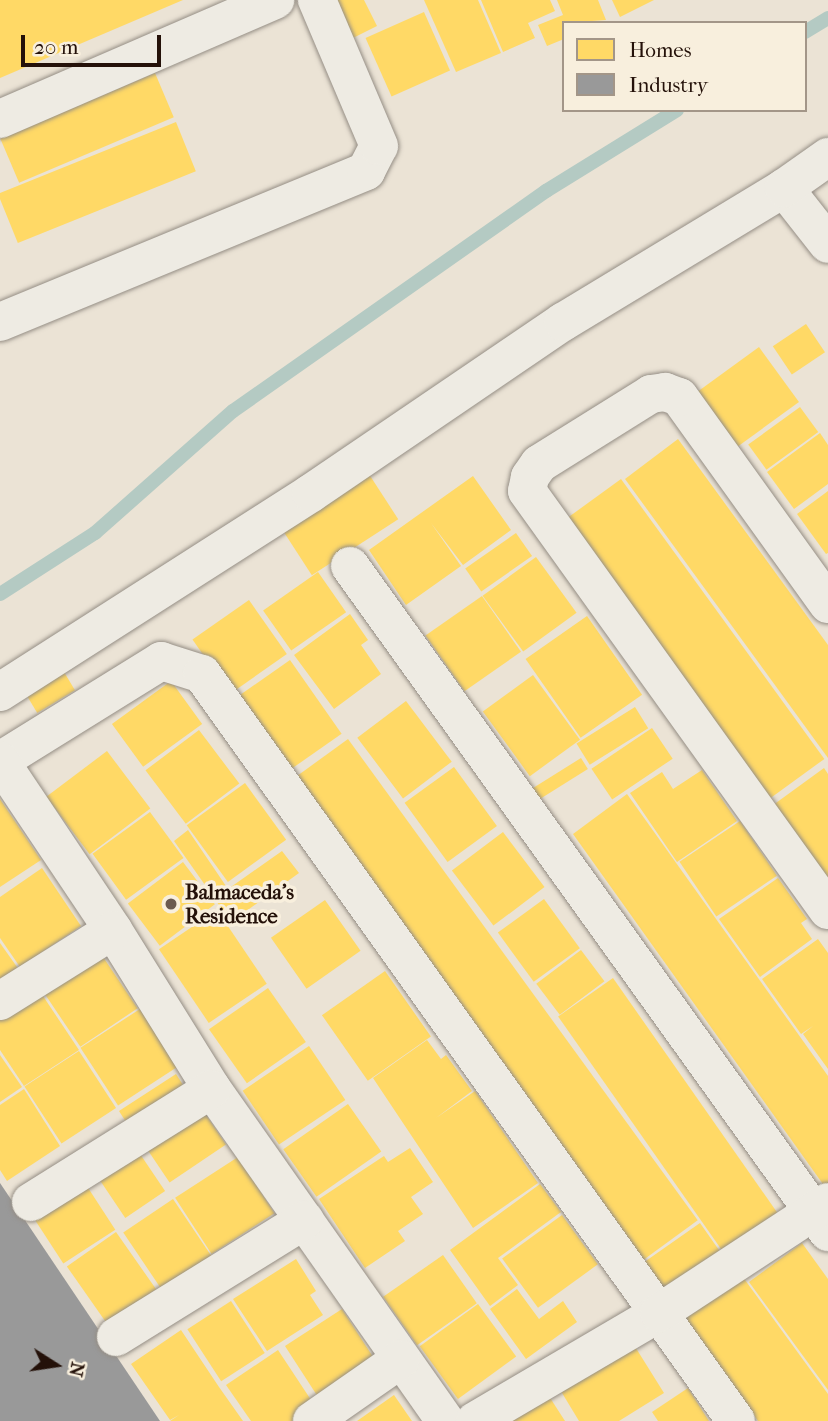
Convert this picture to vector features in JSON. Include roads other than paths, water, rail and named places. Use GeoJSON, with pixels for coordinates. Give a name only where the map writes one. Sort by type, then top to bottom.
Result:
{"type":"FeatureCollection","features":[{"type":"Feature","properties":{"kind":"street"},"geometry":{"type":"LineString","coordinates":[[0,119],[275,0]]}},
{"type":"Feature","properties":{"kind":"street"},"geometry":{"type":"LineString","coordinates":[[0,322],[366,172],[379,146],[317,0]]}},
{"type":"Feature","properties":{"kind":"street"},"geometry":{"type":"LineString","coordinates":[[0,692],[311,493],[563,322],[784,188],[828,157]]}},
{"type":"Feature","properties":{"kind":"street"},"geometry":{"type":"LineString","coordinates":[[784,188],[828,244]]}},
{"type":"Feature","properties":{"kind":"street"},"geometry":{"type":"LineString","coordinates":[[828,604],[679,397],[664,392],[651,394],[540,464],[530,477],[527,491],[828,910]]}},
{"type":"Feature","properties":{"kind":"street"},"geometry":{"type":"LineString","coordinates":[[351,566],[823,1215],[475,1421]]}},
{"type":"Feature","properties":{"kind":"street"},"geometry":{"type":"LineString","coordinates":[[444,1421],[212,1089],[113,930],[0,761],[161,661],[202,674],[736,1421]]}},
{"type":"Feature","properties":{"kind":"street"},"geometry":{"type":"LineString","coordinates":[[0,1001],[113,930]]}},
{"type":"Feature","properties":{"kind":"street"},"geometry":{"type":"LineString","coordinates":[[31,1202],[212,1089]]}},
{"type":"Feature","properties":{"kind":"street"},"geometry":{"type":"LineString","coordinates":[[116,1338],[305,1220]]}},
{"type":"Feature","properties":{"kind":"street"},"geometry":{"type":"LineString","coordinates":[[313,1421],[401,1359]]}},
{"type":"Feature","properties":{"kind":"waterway"},"geometry":{"type":"LineString","coordinates":[[807,31],[828,18]]}},
{"type":"Feature","properties":{"kind":"waterway"},"geometry":{"type":"LineString","coordinates":[[0,594],[95,533],[233,411],[546,191],[674,112]]}},
{"type":"Feature","properties":{"kind":"place","name":"Balmaceda's Residence"},"geometry":{"type":"Point","coordinates":[171,904]}}]}
